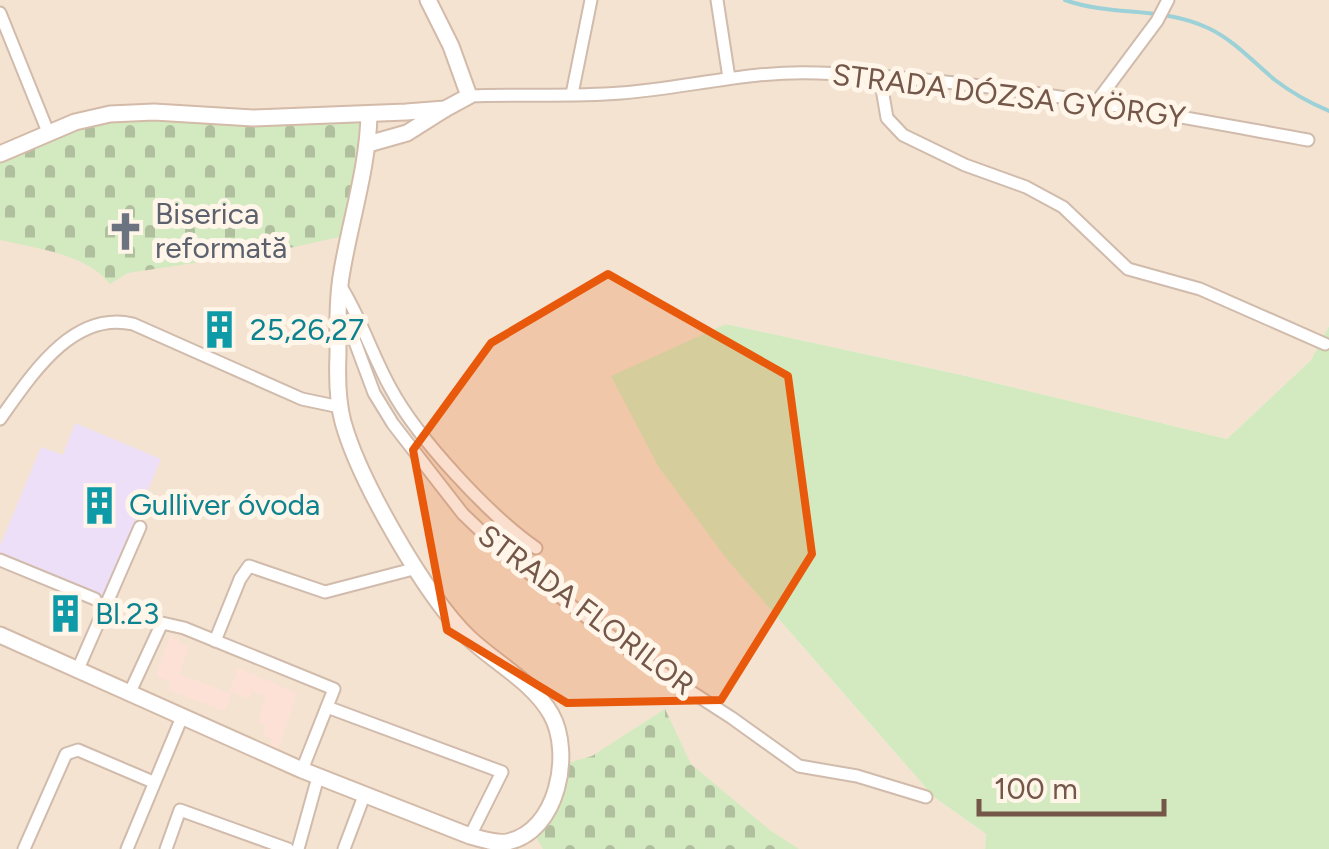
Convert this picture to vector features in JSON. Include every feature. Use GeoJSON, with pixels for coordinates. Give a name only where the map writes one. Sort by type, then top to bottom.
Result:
{"type":"FeatureCollection","features":[{"type":"Feature","properties":{"kind":"street"},"geometry":{"type":"LineString","coordinates":[[368,144],[407,133],[469,96],[451,46],[428,0]]}},
{"type":"Feature","properties":{"kind":"street"},"geometry":{"type":"LineString","coordinates":[[572,94],[591,0]]}},
{"type":"Feature","properties":{"kind":"street"},"geometry":{"type":"LineString","coordinates":[[716,0],[729,78]]}},
{"type":"Feature","properties":{"kind":"street"},"geometry":{"type":"LineString","coordinates":[[1095,104],[1166,4]]}},
{"type":"Feature","properties":{"kind":"street"},"geometry":{"type":"LineString","coordinates":[[0,13],[48,132]]}},
{"type":"Feature","properties":{"kind":"street","name":"STRADA DÓZSA GYÖRGY"},"geometry":{"type":"LineString","coordinates":[[469,96],[622,93],[729,78],[817,72],[1095,104],[1308,140]]}},
{"type":"Feature","properties":{"kind":"street"},"geometry":{"type":"LineString","coordinates":[[880,77],[883,106],[903,135],[952,159],[1026,186],[1063,207],[1128,269],[1200,290],[1325,344]]}},
{"type":"Feature","properties":{"kind":"street"},"geometry":{"type":"LineString","coordinates":[[0,154],[90,117],[130,113],[254,118],[445,109]]}},
{"type":"Feature","properties":{"kind":"street"},"geometry":{"type":"LineString","coordinates":[[0,635],[318,777],[487,845],[512,845],[547,810],[562,764],[556,726],[531,689],[460,628],[417,568],[366,478],[340,407],[340,285],[368,144],[369,114]]}},
{"type":"Feature","properties":{"kind":"street","name":"STRADA FLORILOR"},"geometry":{"type":"LineString","coordinates":[[340,285],[407,415],[485,505],[536,548]]}},
{"type":"Feature","properties":{"kind":"street","name":"STRADA FLORILOR"},"geometry":{"type":"LineString","coordinates":[[338,312],[393,424],[463,514],[506,556],[642,660],[799,766],[856,776],[926,797]]}},
{"type":"Feature","properties":{"kind":"street"},"geometry":{"type":"LineString","coordinates":[[0,419],[59,347],[105,320],[133,324],[302,399],[340,407]]}},
{"type":"Feature","properties":{"kind":"street"},"geometry":{"type":"LineString","coordinates":[[78,669],[140,527]]}},
{"type":"Feature","properties":{"kind":"street"},"geometry":{"type":"LineString","coordinates":[[0,560],[95,598]]}},
{"type":"Feature","properties":{"kind":"street"},"geometry":{"type":"LineString","coordinates":[[215,641],[240,578],[250,566],[326,592],[417,568]]}},
{"type":"Feature","properties":{"kind":"street"},"geometry":{"type":"LineString","coordinates":[[130,692],[162,623],[334,689],[302,770]]}},
{"type":"Feature","properties":{"kind":"street"},"geometry":{"type":"LineString","coordinates":[[328,706],[502,772],[470,836]]}},
{"type":"Feature","properties":{"kind":"street"},"geometry":{"type":"LineString","coordinates":[[127,849],[182,717]]}},
{"type":"Feature","properties":{"kind":"street"},"geometry":{"type":"LineString","coordinates":[[24,849],[66,754],[71,751],[78,750],[153,782]]}},
{"type":"Feature","properties":{"kind":"street"},"geometry":{"type":"LineString","coordinates":[[298,849],[318,777]]}},
{"type":"Feature","properties":{"kind":"street"},"geometry":{"type":"LineString","coordinates":[[344,849],[364,796]]}},
{"type":"Feature","properties":{"kind":"street"},"geometry":{"type":"LineString","coordinates":[[166,849],[180,810],[288,849]]}},
{"type":"Feature","properties":{"kind":"highlighted area"},"geometry":{"type":"Polygon","coordinates":[[[608,274],[788,376],[812,554],[721,700],[567,703],[447,630],[413,450],[491,343],[608,274]]]}},
{"type":"Feature","properties":{"kind":"shaded area"},"geometry":{"type":"Polygon","coordinates":[[[0,0],[1329,0],[1329,326],[1311,360],[1227,439],[966,376],[726,324],[729,562],[934,797],[986,834],[985,849],[0,849],[0,0]]]}},
{"type":"Feature","properties":{"kind":"shaded area"},"geometry":{"type":"Polygon","coordinates":[[[75,423],[161,459],[103,598],[0,556],[0,546],[41,447],[63,455],[75,423]]]}},
{"type":"Feature","properties":{"kind":"shaded area"},"geometry":{"type":"Polygon","coordinates":[[[170,636],[189,648],[179,674],[229,693],[238,668],[297,693],[278,749],[270,745],[272,739],[263,735],[266,726],[257,723],[266,697],[252,691],[249,699],[232,692],[225,711],[168,690],[171,682],[156,676],[170,636]]]}},
{"type":"Feature","properties":{"kind":"green space"},"geometry":{"type":"Polygon","coordinates":[[[369,114],[349,235],[280,250],[128,273],[110,284],[74,259],[0,240],[0,154],[90,117],[369,114]]]}},
{"type":"Feature","properties":{"kind":"green space"},"geometry":{"type":"Polygon","coordinates":[[[726,324],[966,376],[1227,439],[1311,360],[1329,326],[1329,849],[985,849],[986,834],[934,797],[729,562],[658,466],[611,376],[726,324]]]}},
{"type":"Feature","properties":{"kind":"green space"},"geometry":{"type":"Polygon","coordinates":[[[665,709],[691,764],[771,831],[799,849],[543,849],[531,829],[561,765],[592,756],[665,709]]]}},
{"type":"Feature","properties":{"kind":"waterway"},"geometry":{"type":"LineString","coordinates":[[1065,0],[1173,17],[1208,28],[1235,45],[1281,85],[1329,111]]}},
{"type":"Feature","properties":{"kind":"place","name":"Biserica reformată"},"geometry":{"type":"Point","coordinates":[125,231]}},
{"type":"Feature","properties":{"kind":"place","name":"25,26,27"},"geometry":{"type":"Point","coordinates":[220,330]}},
{"type":"Feature","properties":{"kind":"place","name":"Gulliver óvoda"},"geometry":{"type":"Point","coordinates":[99,505]}},
{"type":"Feature","properties":{"kind":"place","name":"Bl.23"},"geometry":{"type":"Point","coordinates":[65,614]}}]}
